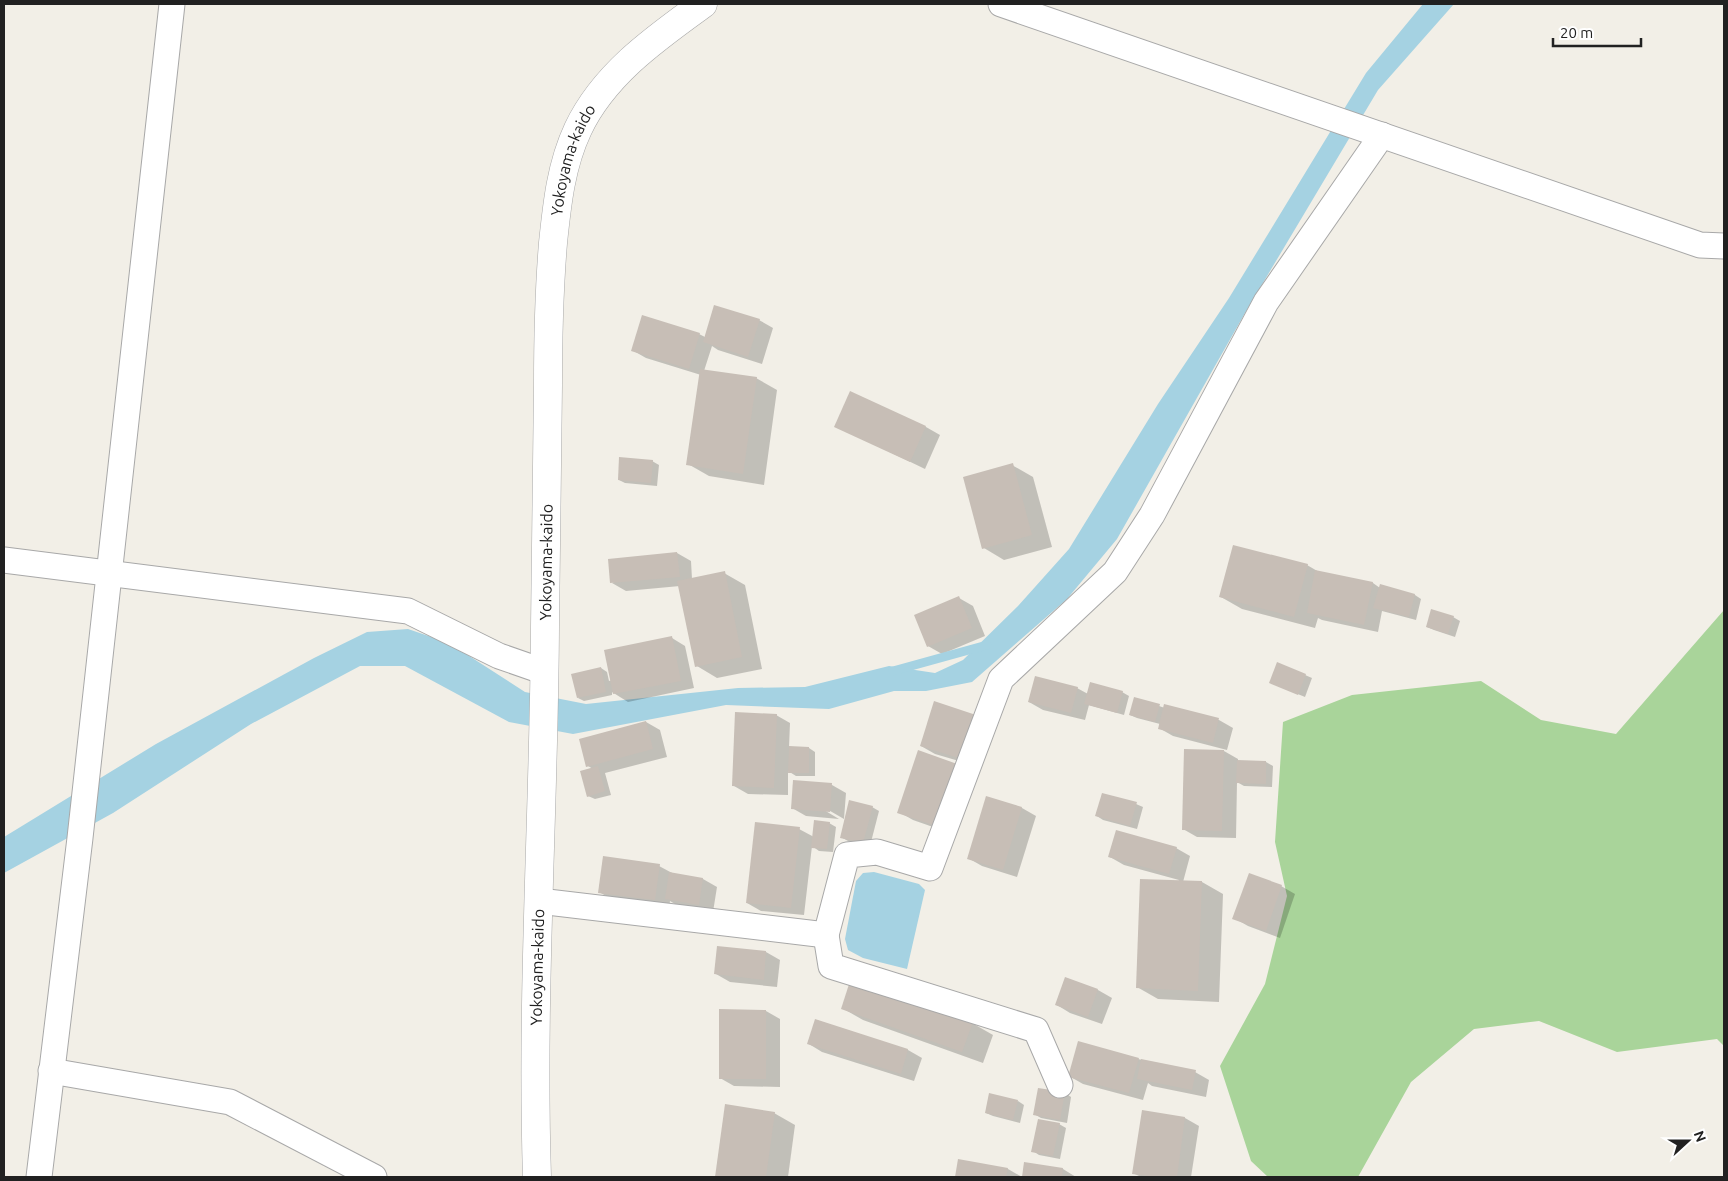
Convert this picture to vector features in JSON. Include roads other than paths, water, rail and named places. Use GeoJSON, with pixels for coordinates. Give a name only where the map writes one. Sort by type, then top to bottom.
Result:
{"type":"FeatureCollection","features":[{"type":"Feature","properties":{"kind":"street"},"geometry":{"type":"LineString","coordinates":[[39,1177],[80,838],[172,4]]}},
{"type":"Feature","properties":{"kind":"street","name":"Yokoyama-kaido"},"geometry":{"type":"LineString","coordinates":[[537,1177],[535,1084],[545,672],[549,296],[557,207],[563,172],[578,129],[597,97],[625,64],[703,4]]}},
{"type":"Feature","properties":{"kind":"street"},"geometry":{"type":"LineString","coordinates":[[1001,4],[1700,245],[1724,246]]}},
{"type":"Feature","properties":{"kind":"street"},"geometry":{"type":"LineString","coordinates":[[1060,1085],[1036,1030],[831,966],[826,935],[846,855],[877,852],[930,868],[1002,679],[1115,572],[1152,515],[1266,302],[1382,135]]}},
{"type":"Feature","properties":{"kind":"street"},"geometry":{"type":"LineString","coordinates":[[4,560],[408,611],[499,656],[545,672]]}},
{"type":"Feature","properties":{"kind":"street"},"geometry":{"type":"LineString","coordinates":[[540,901],[826,935]]}},
{"type":"Feature","properties":{"kind":"street"},"geometry":{"type":"LineString","coordinates":[[51,1071],[230,1102],[374,1177]]}},
{"type":"Feature","properties":{"kind":"water"},"geometry":{"type":"Polygon","coordinates":[[[1423,4],[1454,4],[1378,90],[1245,313],[1117,539],[1067,599],[972,682],[926,691],[894,691],[829,709],[726,705],[573,734],[509,722],[405,666],[360,666],[251,724],[113,813],[4,873],[4,837],[156,744],[314,658],[367,632],[408,629],[449,643],[525,692],[586,704],[738,688],[805,687],[889,666],[935,673],[963,660],[1018,606],[1069,549],[1158,404],[1229,298],[1366,73],[1423,4]]]}},
{"type":"Feature","properties":{"kind":"water"},"geometry":{"type":"Polygon","coordinates":[[[874,872],[919,884],[925,890],[907,969],[863,958],[848,950],[845,939],[856,881],[863,873],[874,872]]]}},
{"type":"Feature","properties":{"kind":"waterway"},"geometry":{"type":"LineString","coordinates":[[893,671],[987,645]]}}]}
